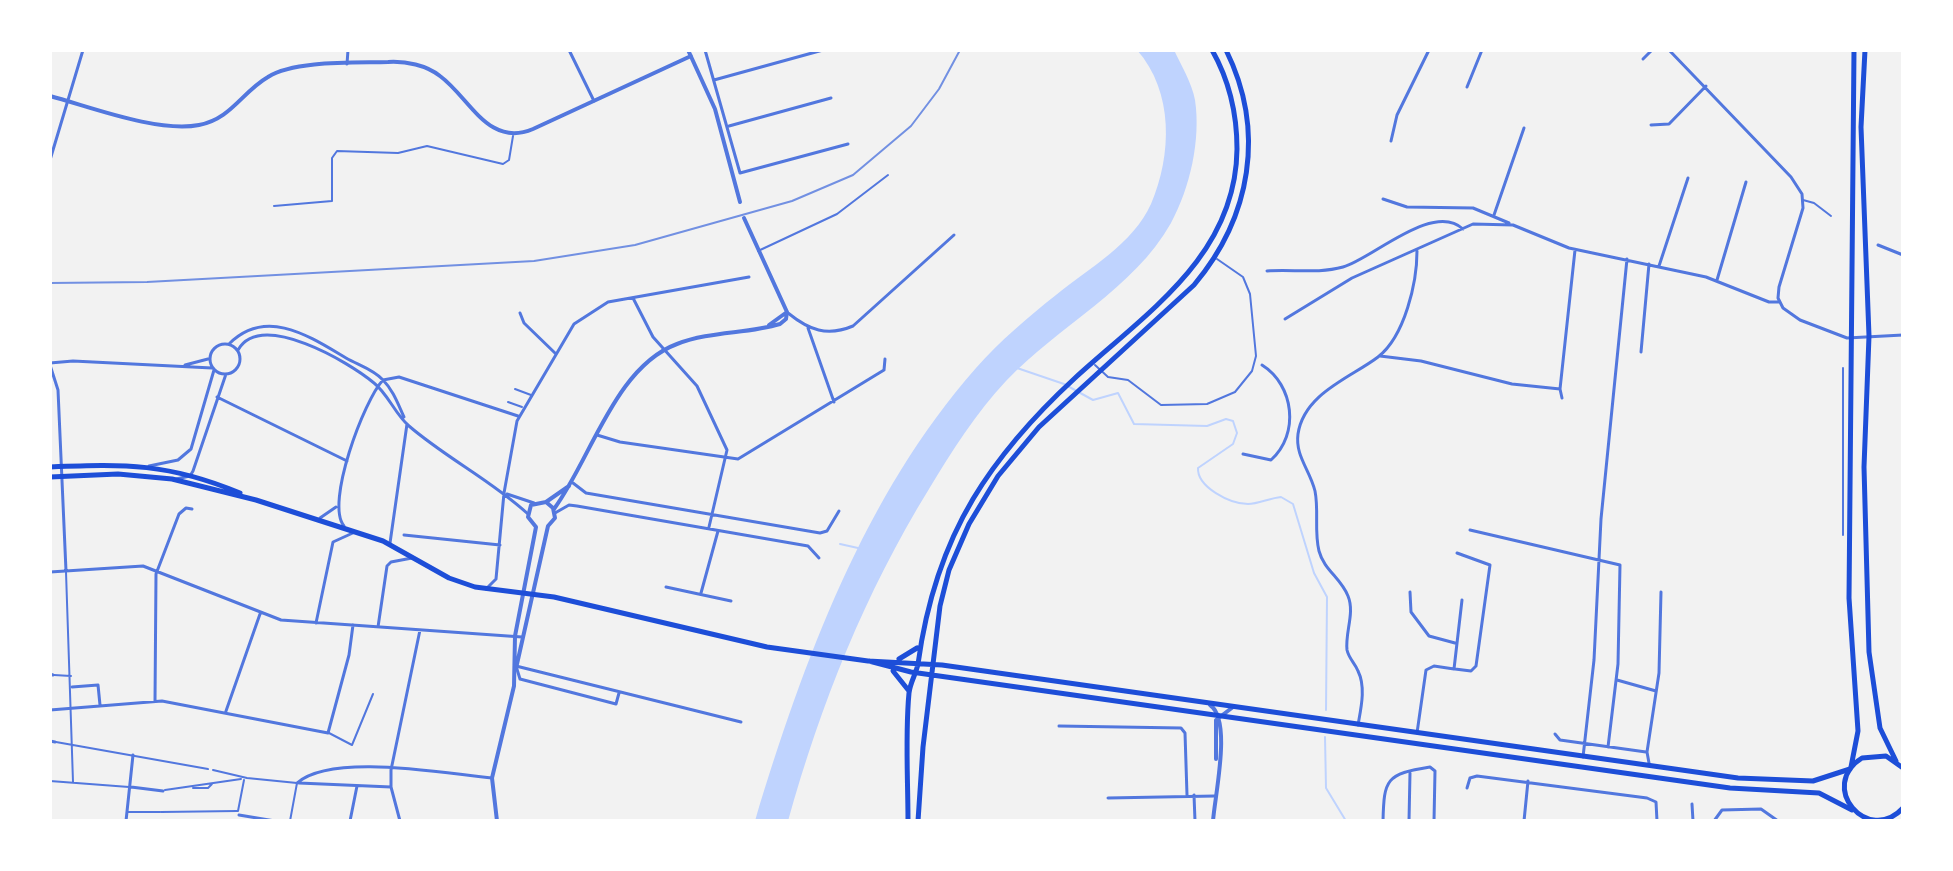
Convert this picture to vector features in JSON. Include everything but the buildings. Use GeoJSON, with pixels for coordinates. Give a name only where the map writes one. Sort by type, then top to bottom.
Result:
{"type":"FeatureCollection","features":[{"type":"Feature","properties":{"kind":"main road"},"geometry":{"type":"LineString","coordinates":[[908,821],[909,691],[936,579],[963,518],[1003,455],[1058,394],[1179,285],[1205,253],[1221,226],[1234,185],[1237,131],[1227,83],[1212,50]]}},
{"type":"Feature","properties":{"kind":"main road"},"geometry":{"type":"LineString","coordinates":[[918,821],[943,589],[969,524],[1015,454],[1067,400],[1175,304],[1216,258],[1238,213],[1250,150],[1244,96],[1226,50]]}},
{"type":"Feature","properties":{"kind":"main road"},"geometry":{"type":"LineString","coordinates":[[1854,50],[1851,122],[1854,338],[1849,619],[1858,736],[1844,790],[1857,815]]}},
{"type":"Feature","properties":{"kind":"main road"},"geometry":{"type":"LineString","coordinates":[[1865,50],[1862,225],[1869,336],[1864,467],[1870,662],[1880,728],[1901,765]]}},
{"type":"Feature","properties":{"kind":"main road"},"geometry":{"type":"LineString","coordinates":[[50,467],[149,466],[191,474],[256,500]]}},
{"type":"Feature","properties":{"kind":"main road"},"geometry":{"type":"LineString","coordinates":[[50,477],[118,474],[172,479],[256,500],[390,544],[449,578],[486,589],[533,594],[786,650],[868,661],[918,662],[1583,757],[1776,781],[1819,780],[1850,768],[1862,758],[1875,755],[1901,765]]}},
{"type":"Feature","properties":{"kind":"main road"},"geometry":{"type":"LineString","coordinates":[[894,660],[910,656],[918,647]]}},
{"type":"Feature","properties":{"kind":"main road"},"geometry":{"type":"LineString","coordinates":[[868,661],[916,672],[1742,789],[1816,793],[1857,815],[1880,821],[1902,808]]}},
{"type":"Feature","properties":{"kind":"main road"},"geometry":{"type":"LineString","coordinates":[[889,668],[900,676],[909,691]]}},
{"type":"Feature","properties":{"kind":"main road"},"geometry":{"type":"LineString","coordinates":[[1401,741],[1415,738],[1417,733]]}},
{"type":"Feature","properties":{"kind":"main road"},"geometry":{"type":"LineString","coordinates":[[1898,821],[1902,808]]}},
{"type":"Feature","properties":{"kind":"street"},"geometry":{"type":"LineString","coordinates":[[50,160],[83,50]]}},
{"type":"Feature","properties":{"kind":"street"},"geometry":{"type":"LineString","coordinates":[[347,64],[348,50]]}},
{"type":"Feature","properties":{"kind":"street"},"geometry":{"type":"LineString","coordinates":[[569,50],[594,101]]}},
{"type":"Feature","properties":{"kind":"street"},"geometry":{"type":"LineString","coordinates":[[705,50],[740,173],[848,144]]}},
{"type":"Feature","properties":{"kind":"street"},"geometry":{"type":"LineString","coordinates":[[714,80],[823,50]]}},
{"type":"Feature","properties":{"kind":"street"},"geometry":{"type":"LineString","coordinates":[[1391,141],[1397,115],[1429,50]]}},
{"type":"Feature","properties":{"kind":"street"},"geometry":{"type":"LineString","coordinates":[[1467,87],[1482,50]]}},
{"type":"Feature","properties":{"kind":"street"},"geometry":{"type":"LineString","coordinates":[[1643,59],[1652,50]]}},
{"type":"Feature","properties":{"kind":"street"},"geometry":{"type":"LineString","coordinates":[[1671,52],[1679,50]]}},
{"type":"Feature","properties":{"kind":"street"},"geometry":{"type":"LineString","coordinates":[[1671,52],[1791,177],[1803,200],[1780,281],[1780,302]]}},
{"type":"Feature","properties":{"kind":"street"},"geometry":{"type":"LineString","coordinates":[[50,96],[163,125],[191,126],[228,113],[274,73],[397,61],[440,75],[491,127],[513,135],[594,101],[690,53],[715,109],[740,202]]}},
{"type":"Feature","properties":{"kind":"street"},"geometry":{"type":"LineString","coordinates":[[1651,125],[1669,124],[1706,86]]}},
{"type":"Feature","properties":{"kind":"street"},"geometry":{"type":"LineString","coordinates":[[729,126],[831,98]]}},
{"type":"Feature","properties":{"kind":"street"},"geometry":{"type":"LineString","coordinates":[[1494,215],[1524,128]]}},
{"type":"Feature","properties":{"kind":"street"},"geometry":{"type":"LineString","coordinates":[[274,206],[332,201],[332,158],[337,151],[398,153],[427,146],[503,164],[509,160],[513,135]]}},
{"type":"Feature","properties":{"kind":"street"},"geometry":{"type":"LineString","coordinates":[[757,251],[837,214],[888,175]]}},
{"type":"Feature","properties":{"kind":"street"},"geometry":{"type":"LineString","coordinates":[[1659,267],[1688,178]]}},
{"type":"Feature","properties":{"kind":"street"},"geometry":{"type":"LineString","coordinates":[[1717,280],[1746,182]]}},
{"type":"Feature","properties":{"kind":"street"},"geometry":{"type":"LineString","coordinates":[[1383,199],[1400,206],[1469,208],[1494,215],[1575,250],[1717,280],[1769,302],[1780,302],[1800,320],[1854,338],[1903,335]]}},
{"type":"Feature","properties":{"kind":"street"},"geometry":{"type":"LineString","coordinates":[[1803,200],[1814,203],[1831,216]]}},
{"type":"Feature","properties":{"kind":"street"},"geometry":{"type":"LineString","coordinates":[[744,218],[787,312],[808,328],[829,332],[853,326],[954,235]]}},
{"type":"Feature","properties":{"kind":"street"},"geometry":{"type":"LineString","coordinates":[[1285,319],[1352,278],[1463,229],[1484,222],[1513,225]]}},
{"type":"Feature","properties":{"kind":"street"},"geometry":{"type":"LineString","coordinates":[[1267,271],[1338,269],[1425,224],[1454,223],[1463,229]]}},
{"type":"Feature","properties":{"kind":"street"},"geometry":{"type":"LineString","coordinates":[[1878,245],[1903,255]]}},
{"type":"Feature","properties":{"kind":"street"},"geometry":{"type":"LineString","coordinates":[[1562,398],[1560,389],[1575,250]]}},
{"type":"Feature","properties":{"kind":"street"},"geometry":{"type":"LineString","coordinates":[[1358,725],[1362,687],[1359,672],[1347,651],[1349,598],[1321,557],[1315,493],[1297,446],[1303,417],[1348,373],[1380,356],[1400,326],[1416,274],[1417,251]]}},
{"type":"Feature","properties":{"kind":"street"},"geometry":{"type":"LineString","coordinates":[[1093,363],[1109,378],[1128,380],[1161,405],[1207,404],[1235,392],[1252,371],[1256,356],[1250,294],[1243,277],[1216,258]]}},
{"type":"Feature","properties":{"kind":"street"},"geometry":{"type":"LineString","coordinates":[[1583,757],[1594,660],[1598,561],[1627,259]]}},
{"type":"Feature","properties":{"kind":"street"},"geometry":{"type":"LineString","coordinates":[[1641,352],[1649,264]]}},
{"type":"Feature","properties":{"kind":"street"},"geometry":{"type":"LineString","coordinates":[[486,589],[496,579],[504,493],[519,416],[556,354],[585,315],[608,302],[749,277]]}},
{"type":"Feature","properties":{"kind":"street"},"geometry":{"type":"LineString","coordinates":[[633,298],[645,325],[697,386],[726,447],[726,459],[709,529]]}},
{"type":"Feature","properties":{"kind":"street"},"geometry":{"type":"LineString","coordinates":[[497,821],[492,778],[548,526],[597,435],[631,379],[665,349],[767,327],[787,312]]}},
{"type":"Feature","properties":{"kind":"street"},"geometry":{"type":"LineString","coordinates":[[520,313],[524,323],[556,354]]}},
{"type":"Feature","properties":{"kind":"street"},"geometry":{"type":"LineString","coordinates":[[149,466],[178,460],[191,449],[213,369],[209,359],[215,347],[229,344],[246,331],[272,326],[304,334],[383,380],[407,424],[390,544]]}},
{"type":"Feature","properties":{"kind":"street"},"geometry":{"type":"LineString","coordinates":[[808,328],[834,402]]}},
{"type":"Feature","properties":{"kind":"street"},"geometry":{"type":"LineString","coordinates":[[172,479],[191,474],[226,374],[239,365],[238,350],[248,339],[272,335],[301,342],[377,386],[407,424],[504,493],[528,514],[536,527],[515,636],[516,666],[520,679],[616,704],[619,693]]}},
{"type":"Feature","properties":{"kind":"street"},"geometry":{"type":"LineString","coordinates":[[229,344],[238,350]]}},
{"type":"Feature","properties":{"kind":"street"},"geometry":{"type":"LineString","coordinates":[[330,357],[334,350]]}},
{"type":"Feature","properties":{"kind":"street"},"geometry":{"type":"LineString","coordinates":[[1380,356],[1421,361],[1512,384],[1560,389]]}},
{"type":"Feature","properties":{"kind":"street"},"geometry":{"type":"LineString","coordinates":[[185,365],[209,359]]}},
{"type":"Feature","properties":{"kind":"street"},"geometry":{"type":"LineString","coordinates":[[597,435],[620,442],[726,459],[741,458],[884,370],[885,359]]}},
{"type":"Feature","properties":{"kind":"street"},"geometry":{"type":"LineString","coordinates":[[73,782],[75,745],[62,466],[57,383],[50,364],[73,361],[185,365],[226,374]]}},
{"type":"Feature","properties":{"kind":"street"},"geometry":{"type":"LineString","coordinates":[[1243,454],[1271,460],[1285,443],[1291,413],[1277,377],[1262,365]]}},
{"type":"Feature","properties":{"kind":"street"},"geometry":{"type":"LineString","coordinates":[[1843,368],[1843,535]]}},
{"type":"Feature","properties":{"kind":"street"},"geometry":{"type":"LineString","coordinates":[[346,529],[339,521],[336,507],[347,461],[377,386],[383,380],[399,377],[519,416]]}},
{"type":"Feature","properties":{"kind":"street"},"geometry":{"type":"LineString","coordinates":[[515,389],[531,395]]}},
{"type":"Feature","properties":{"kind":"street"},"geometry":{"type":"LineString","coordinates":[[217,397],[347,461]]}},
{"type":"Feature","properties":{"kind":"street"},"geometry":{"type":"LineString","coordinates":[[508,402],[524,408]]}},
{"type":"Feature","properties":{"kind":"street"},"geometry":{"type":"LineString","coordinates":[[1291,413],[1303,417]]}},
{"type":"Feature","properties":{"kind":"street"},"geometry":{"type":"LineString","coordinates":[[1285,443],[1297,446]]}},
{"type":"Feature","properties":{"kind":"street"},"geometry":{"type":"LineString","coordinates":[[504,493],[534,503],[546,502],[573,483]]}},
{"type":"Feature","properties":{"kind":"street"},"geometry":{"type":"LineString","coordinates":[[573,483],[586,493],[822,533],[839,511]]}},
{"type":"Feature","properties":{"kind":"street"},"geometry":{"type":"LineString","coordinates":[[546,502],[554,511]]}},
{"type":"Feature","properties":{"kind":"street"},"geometry":{"type":"LineString","coordinates":[[528,514],[534,503]]}},
{"type":"Feature","properties":{"kind":"street"},"geometry":{"type":"LineString","coordinates":[[554,511],[569,505],[808,546],[819,558]]}},
{"type":"Feature","properties":{"kind":"street"},"geometry":{"type":"LineString","coordinates":[[316,519],[336,507]]}},
{"type":"Feature","properties":{"kind":"street"},"geometry":{"type":"LineString","coordinates":[[155,701],[158,569],[179,514],[186,508],[192,509]]}},
{"type":"Feature","properties":{"kind":"street"},"geometry":{"type":"LineString","coordinates":[[536,527],[548,526]]}},
{"type":"Feature","properties":{"kind":"street"},"geometry":{"type":"LineString","coordinates":[[1470,530],[1620,565],[1616,680],[1608,747]]}},
{"type":"Feature","properties":{"kind":"street"},"geometry":{"type":"LineString","coordinates":[[701,593],[718,531]]}},
{"type":"Feature","properties":{"kind":"street"},"geometry":{"type":"LineString","coordinates":[[316,623],[329,555],[335,541],[355,532]]}},
{"type":"Feature","properties":{"kind":"street"},"geometry":{"type":"LineString","coordinates":[[404,535],[500,545]]}},
{"type":"Feature","properties":{"kind":"street"},"geometry":{"type":"LineString","coordinates":[[1417,733],[1426,670],[1434,666],[1471,671],[1476,666],[1490,565],[1457,553]]}},
{"type":"Feature","properties":{"kind":"street"},"geometry":{"type":"LineString","coordinates":[[378,627],[387,566],[391,562],[417,558]]}},
{"type":"Feature","properties":{"kind":"street"},"geometry":{"type":"LineString","coordinates":[[50,572],[139,565],[158,569],[260,614],[316,623],[524,637]]}},
{"type":"Feature","properties":{"kind":"street"},"geometry":{"type":"LineString","coordinates":[[666,587],[731,601]]}},
{"type":"Feature","properties":{"kind":"street"},"geometry":{"type":"LineString","coordinates":[[1410,592],[1411,612],[1429,636],[1455,643]]}},
{"type":"Feature","properties":{"kind":"street"},"geometry":{"type":"LineString","coordinates":[[1651,766],[1647,752],[1656,691],[1661,592]]}},
{"type":"Feature","properties":{"kind":"street"},"geometry":{"type":"LineString","coordinates":[[1454,669],[1462,600]]}},
{"type":"Feature","properties":{"kind":"street"},"geometry":{"type":"LineString","coordinates":[[226,711],[260,614]]}},
{"type":"Feature","properties":{"kind":"street"},"geometry":{"type":"LineString","coordinates":[[328,733],[349,655],[353,625]]}},
{"type":"Feature","properties":{"kind":"street"},"geometry":{"type":"LineString","coordinates":[[400,821],[391,787],[391,770],[420,630]]}},
{"type":"Feature","properties":{"kind":"street"},"geometry":{"type":"LineString","coordinates":[[516,666],[741,722]]}},
{"type":"Feature","properties":{"kind":"street"},"geometry":{"type":"LineString","coordinates":[[51,675],[72,676]]}},
{"type":"Feature","properties":{"kind":"street"},"geometry":{"type":"LineString","coordinates":[[1616,680],[1656,691]]}},
{"type":"Feature","properties":{"kind":"street"},"geometry":{"type":"LineString","coordinates":[[72,687],[98,685],[100,705]]}},
{"type":"Feature","properties":{"kind":"street"},"geometry":{"type":"LineString","coordinates":[[50,710],[155,701],[226,711],[328,733],[334,739],[352,745],[373,694]]}},
{"type":"Feature","properties":{"kind":"street"},"geometry":{"type":"LineString","coordinates":[[1208,704],[1220,715],[1223,726],[1213,821]]}},
{"type":"Feature","properties":{"kind":"street"},"geometry":{"type":"LineString","coordinates":[[1217,766],[1215,727],[1220,715],[1233,707]]}},
{"type":"Feature","properties":{"kind":"street"},"geometry":{"type":"LineString","coordinates":[[1199,712],[1215,727]]}},
{"type":"Feature","properties":{"kind":"street"},"geometry":{"type":"LineString","coordinates":[[1223,726],[1236,717]]}},
{"type":"Feature","properties":{"kind":"street"},"geometry":{"type":"LineString","coordinates":[[1059,726],[1181,728],[1185,733],[1187,795]]}},
{"type":"Feature","properties":{"kind":"street"},"geometry":{"type":"LineString","coordinates":[[1555,734],[1560,740],[1647,752]]}},
{"type":"Feature","properties":{"kind":"street"},"geometry":{"type":"LineString","coordinates":[[53,741],[208,769]]}},
{"type":"Feature","properties":{"kind":"street"},"geometry":{"type":"LineString","coordinates":[[126,821],[133,755]]}},
{"type":"Feature","properties":{"kind":"street"},"geometry":{"type":"LineString","coordinates":[[1383,821],[1384,787],[1391,779],[1434,768],[1434,821]]}},
{"type":"Feature","properties":{"kind":"street"},"geometry":{"type":"LineString","coordinates":[[213,770],[246,778],[297,783],[391,787]]}},
{"type":"Feature","properties":{"kind":"street"},"geometry":{"type":"LineString","coordinates":[[297,783],[327,770],[391,770],[492,778]]}},
{"type":"Feature","properties":{"kind":"street"},"geometry":{"type":"LineString","coordinates":[[1409,821],[1410,772]]}},
{"type":"Feature","properties":{"kind":"street"},"geometry":{"type":"LineString","coordinates":[[1467,788],[1470,778],[1477,776],[1653,799],[1657,821]]}},
{"type":"Feature","properties":{"kind":"street"},"geometry":{"type":"LineString","coordinates":[[190,787],[196,783],[246,778]]}},
{"type":"Feature","properties":{"kind":"street"},"geometry":{"type":"LineString","coordinates":[[240,821],[246,778]]}},
{"type":"Feature","properties":{"kind":"street"},"geometry":{"type":"LineString","coordinates":[[50,781],[163,791],[208,788],[213,783]]}},
{"type":"Feature","properties":{"kind":"street"},"geometry":{"type":"LineString","coordinates":[[1524,821],[1528,781]]}},
{"type":"Feature","properties":{"kind":"street"},"geometry":{"type":"LineString","coordinates":[[290,821],[297,783]]}},
{"type":"Feature","properties":{"kind":"street"},"geometry":{"type":"LineString","coordinates":[[350,821],[357,786]]}},
{"type":"Feature","properties":{"kind":"street"},"geometry":{"type":"LineString","coordinates":[[1194,795],[1195,821]]}},
{"type":"Feature","properties":{"kind":"street"},"geometry":{"type":"LineString","coordinates":[[1108,798],[1215,796]]}},
{"type":"Feature","properties":{"kind":"street"},"geometry":{"type":"LineString","coordinates":[[1692,804],[1693,821]]}},
{"type":"Feature","properties":{"kind":"street"},"geometry":{"type":"LineString","coordinates":[[1714,821],[1717,813],[1761,809],[1778,821]]}},
{"type":"Feature","properties":{"kind":"street"},"geometry":{"type":"LineString","coordinates":[[127,812],[239,813],[275,821]]}},
{"type":"Feature","properties":{"kind":"water"},"geometry":{"type":"Polygon","coordinates":[[[1137,50],[1174,50],[1195,100],[1196,131],[1192,163],[1184,195],[1171,223],[1137,268],[1006,381],[965,433],[906,528],[865,609],[830,692],[788,821],[755,821],[816,641],[870,525],[901,470],[936,417],[985,358],[1035,312],[1122,243],[1151,204],[1163,165],[1166,124],[1158,85],[1137,50]]]}},
{"type":"Feature","properties":{"kind":"waterway"},"geometry":{"type":"LineString","coordinates":[[1017,368],[1064,384],[1093,400],[1118,393],[1134,424],[1207,426],[1226,419],[1233,421],[1237,433],[1233,444],[1198,468],[1199,475],[1209,488],[1232,501],[1252,504],[1281,497],[1293,504],[1314,573],[1327,597],[1326,710]]}},
{"type":"Feature","properties":{"kind":"waterway"},"geometry":{"type":"LineString","coordinates":[[840,544],[858,548]]}},
{"type":"Feature","properties":{"kind":"waterway"},"geometry":{"type":"LineString","coordinates":[[1325,737],[1326,788],[1346,821]]}},
{"type":"Feature","properties":{"kind":"railway"},"geometry":{"type":"LineString","coordinates":[[50,283],[147,282],[534,261],[635,245],[792,201],[853,175],[911,126],[939,89],[960,50]]}}]}
